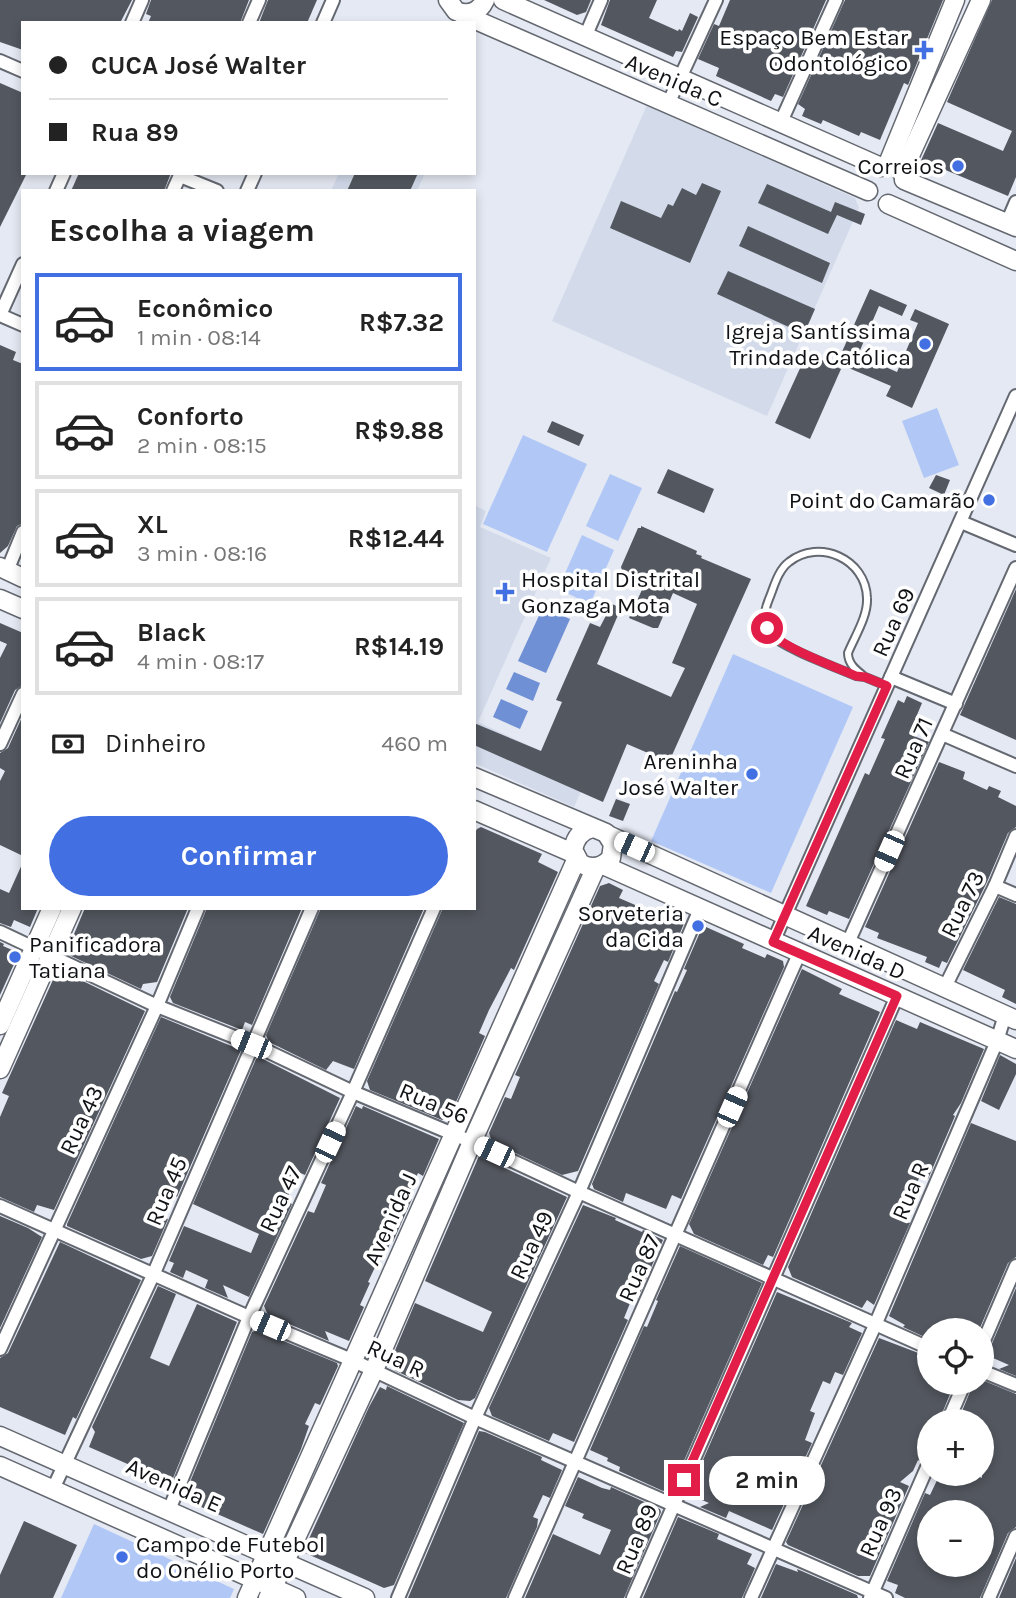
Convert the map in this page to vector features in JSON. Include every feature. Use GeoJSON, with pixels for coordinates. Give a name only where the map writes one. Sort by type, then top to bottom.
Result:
{"type":"FeatureCollection","features":[{"type":"Feature","properties":{"kind":"street"},"geometry":{"type":"LineString","coordinates":[[133,21],[142,0]]}},
{"type":"Feature","properties":{"kind":"street"},"geometry":{"type":"LineString","coordinates":[[250,21],[259,0]]}},
{"type":"Feature","properties":{"kind":"street"},"geometry":{"type":"LineString","coordinates":[[324,21],[333,0]]}},
{"type":"Feature","properties":{"kind":"street"},"geometry":{"type":"LineString","coordinates":[[449,5],[475,12],[485,0]]}},
{"type":"Feature","properties":{"kind":"street","name":"Avenida C"},"geometry":{"type":"LineString","coordinates":[[503,0],[1011,225]]}},
{"type":"Feature","properties":{"kind":"street"},"geometry":{"type":"LineString","coordinates":[[585,37],[601,0]]}},
{"type":"Feature","properties":{"kind":"street"},"geometry":{"type":"LineString","coordinates":[[668,104],[716,0]]}},
{"type":"Feature","properties":{"kind":"street"},"geometry":{"type":"LineString","coordinates":[[780,124],[836,0]]}},
{"type":"Feature","properties":{"kind":"street"},"geometry":{"type":"LineString","coordinates":[[888,204],[903,195],[893,171],[955,0]]}},
{"type":"Feature","properties":{"kind":"street"},"geometry":{"type":"LineString","coordinates":[[893,171],[981,0]]}},
{"type":"Feature","properties":{"kind":"street","name":"Avenida C"},"geometry":{"type":"LineString","coordinates":[[449,5],[867,191]]}},
{"type":"Feature","properties":{"kind":"street"},"geometry":{"type":"LineString","coordinates":[[0,61],[21,70]]}},
{"type":"Feature","properties":{"kind":"street"},"geometry":{"type":"LineString","coordinates":[[893,171],[872,172],[868,177],[867,191],[876,201],[1016,261]]}},
{"type":"Feature","properties":{"kind":"street"},"geometry":{"type":"LineString","coordinates":[[183,175],[213,189]]}},
{"type":"Feature","properties":{"kind":"street"},"geometry":{"type":"LineString","coordinates":[[1011,225],[1016,202]]}},
{"type":"Feature","properties":{"kind":"street"},"geometry":{"type":"LineString","coordinates":[[21,268],[0,315],[21,324]]}},
{"type":"Feature","properties":{"kind":"street","name":"Rua 69"},"geometry":{"type":"LineString","coordinates":[[773,942],[1016,396]]}},
{"type":"Feature","properties":{"kind":"street"},"geometry":{"type":"LineString","coordinates":[[961,522],[1016,545]]}},
{"type":"Feature","properties":{"kind":"street"},"geometry":{"type":"LineString","coordinates":[[10,572],[21,538]]}},
{"type":"Feature","properties":{"kind":"street","name":"Rua 71"},"geometry":{"type":"LineString","coordinates":[[847,945],[1016,568]]}},
{"type":"Feature","properties":{"kind":"street"},"geometry":{"type":"LineString","coordinates":[[0,599],[21,608]]}},
{"type":"Feature","properties":{"kind":"street"},"geometry":{"type":"LineString","coordinates":[[889,681],[956,704]]}},
{"type":"Feature","properties":{"kind":"street"},"geometry":{"type":"LineString","coordinates":[[0,744],[21,698]]}},
{"type":"Feature","properties":{"kind":"street"},"geometry":{"type":"LineString","coordinates":[[942,734],[1016,766]]}},
{"type":"Feature","properties":{"kind":"street","name":"Avenida D"},"geometry":{"type":"LineString","coordinates":[[476,779],[601,832],[1010,1018]]}},
{"type":"Feature","properties":{"kind":"street"},"geometry":{"type":"LineString","coordinates":[[476,812],[576,856],[586,866],[600,866],[611,858],[613,844],[601,832],[583,831],[574,842],[576,856]]}},
{"type":"Feature","properties":{"kind":"street","name":"Rua 73"},"geometry":{"type":"LineString","coordinates":[[944,989],[995,886],[1016,836]]}},
{"type":"Feature","properties":{"kind":"street","name":"Avenida J"},"geometry":{"type":"LineString","coordinates":[[247,1598],[576,856]]}},
{"type":"Feature","properties":{"kind":"street","name":"Avenida D"},"geometry":{"type":"LineString","coordinates":[[600,866],[1016,1049]]}},
{"type":"Feature","properties":{"kind":"street","name":"Avenida J"},"geometry":{"type":"LineString","coordinates":[[271,1593],[374,1370],[472,1142],[600,866]]}},
{"type":"Feature","properties":{"kind":"street"},"geometry":{"type":"LineString","coordinates":[[995,886],[1016,895]]}},
{"type":"Feature","properties":{"kind":"street","name":"Rua 49"},"geometry":{"type":"LineString","coordinates":[[398,1598],[475,1418],[579,1192],[699,909]]}},
{"type":"Feature","properties":{"kind":"street"},"geometry":{"type":"LineString","coordinates":[[0,1069],[43,951],[52,910]]}},
{"type":"Feature","properties":{"kind":"street"},"geometry":{"type":"LineString","coordinates":[[0,1025],[71,910]]}},
{"type":"Feature","properties":{"kind":"street","name":"Rua 43"},"geometry":{"type":"LineString","coordinates":[[0,1349],[157,1006],[197,910]]}},
{"type":"Feature","properties":{"kind":"street","name":"Rua 45"},"geometry":{"type":"LineString","coordinates":[[53,1489],[153,1273],[311,910]]}},
{"type":"Feature","properties":{"kind":"street","name":"Rua 47"},"geometry":{"type":"LineString","coordinates":[[169,1510],[249,1317],[433,910]]}},
{"type":"Feature","properties":{"kind":"street","name":"Rua 56"},"geometry":{"type":"LineString","coordinates":[[0,932],[157,1006],[251,1044],[353,1092],[472,1142],[917,1342]]}},
{"type":"Feature","properties":{"kind":"street","name":"Rua 87"},"geometry":{"type":"LineString","coordinates":[[515,1598],[799,954]]}},
{"type":"Feature","properties":{"kind":"street","name":"Rua 89"},"geometry":{"type":"LineString","coordinates":[[633,1598],[897,996]]}},
{"type":"Feature","properties":{"kind":"street","name":"Rua R"},"geometry":{"type":"LineString","coordinates":[[751,1598],[1010,1018]]}},
{"type":"Feature","properties":{"kind":"street","name":"Rua R"},"geometry":{"type":"LineString","coordinates":[[0,1206],[354,1361],[871,1595],[886,1598]]}},
{"type":"Feature","properties":{"kind":"street"},"geometry":{"type":"LineString","coordinates":[[994,1318],[1016,1266]]}},
{"type":"Feature","properties":{"kind":"street"},"geometry":{"type":"LineString","coordinates":[[994,1376],[1016,1385]]}},
{"type":"Feature","properties":{"kind":"street","name":"Avenida E"},"geometry":{"type":"LineString","coordinates":[[0,1436],[365,1598]]}},
{"type":"Feature","properties":{"kind":"street"},"geometry":{"type":"LineString","coordinates":[[0,1466],[255,1579],[271,1593],[296,1598]]}},
{"type":"Feature","properties":{"kind":"street","name":"Rua 93"},"geometry":{"type":"LineString","coordinates":[[871,1595],[919,1486]]}},
{"type":"Feature","properties":{"kind":"street"},"geometry":{"type":"LineString","coordinates":[[989,1598],[1016,1536]]}},
{"type":"Feature","properties":{"kind":"lane"},"geometry":{"type":"LineString","coordinates":[[865,677],[848,659],[866,608],[866,589],[859,572],[836,554],[816,551],[797,556],[782,568],[765,610],[770,634],[781,643],[856,676],[889,681]]}},
{"type":"Feature","properties":{"kind":"shaded area"},"geometry":{"type":"Polygon","coordinates":[[[647,105],[855,198],[859,208],[767,416],[552,321],[647,105]]]}},
{"type":"Feature","properties":{"kind":"shaded area"},"geometry":{"type":"Polygon","coordinates":[[[338,175],[424,175],[418,189],[332,189],[338,175]]]}},
{"type":"Feature","properties":{"kind":"shaded area"},"geometry":{"type":"Polygon","coordinates":[[[937,408],[959,465],[924,478],[902,421],[937,408]]]}},
{"type":"Feature","properties":{"kind":"shaded area"},"geometry":{"type":"Polygon","coordinates":[[[523,435],[587,464],[547,552],[483,524],[523,435]]]}},
{"type":"Feature","properties":{"kind":"shaded area"},"geometry":{"type":"Polygon","coordinates":[[[610,474],[642,488],[618,541],[586,526],[610,474]]]}},
{"type":"Feature","properties":{"kind":"shaded area"},"geometry":{"type":"Polygon","coordinates":[[[476,506],[486,511],[480,527],[551,558],[478,722],[541,751],[561,706],[610,724],[574,807],[476,764],[476,506]]]}},
{"type":"Feature","properties":{"kind":"shaded area"},"geometry":{"type":"Polygon","coordinates":[[[582,535],[614,550],[590,604],[558,589],[582,535]]]}},
{"type":"Feature","properties":{"kind":"shaded area"},"geometry":{"type":"Polygon","coordinates":[[[543,607],[570,619],[546,673],[518,661],[543,607]]]}},
{"type":"Feature","properties":{"kind":"shaded area","name":"Areninha José Walter"},"geometry":{"type":"Polygon","coordinates":[[[733,654],[853,707],[771,893],[651,841],[733,654]]]}},
{"type":"Feature","properties":{"kind":"shaded area"},"geometry":{"type":"Polygon","coordinates":[[[514,672],[540,683],[533,701],[506,689],[514,672]]]}},
{"type":"Feature","properties":{"kind":"shaded area"},"geometry":{"type":"Polygon","coordinates":[[[501,699],[528,711],[520,729],[493,717],[501,699]]]}},
{"type":"Feature","properties":{"kind":"shaded area","name":"Campo de Futebol do Onélio Porto"},"geometry":{"type":"Polygon","coordinates":[[[94,1524],[234,1589],[230,1598],[61,1598],[94,1524]]]}},
{"type":"Feature","properties":{"kind":"building"},"geometry":{"type":"Polygon","coordinates":[[[0,0],[132,0],[121,21],[21,21],[21,49],[0,42],[0,0]]]}},
{"type":"Feature","properties":{"kind":"building"},"geometry":{"type":"Polygon","coordinates":[[[151,0],[249,0],[241,21],[149,21],[151,16],[146,14],[151,0]]]}},
{"type":"Feature","properties":{"kind":"building"},"geometry":{"type":"Polygon","coordinates":[[[268,0],[317,0],[308,21],[260,21],[268,0]]]}},
{"type":"Feature","properties":{"kind":"building"},"geometry":{"type":"Polygon","coordinates":[[[544,0],[591,0],[586,12],[577,15],[544,0]]]}},
{"type":"Feature","properties":{"kind":"building"},"geometry":{"type":"Polygon","coordinates":[[[610,0],[657,0],[649,18],[678,31],[682,31],[690,13],[698,17],[682,52],[676,51],[673,57],[601,25],[610,0]]]}},
{"type":"Feature","properties":{"kind":"building"},"geometry":{"type":"Polygon","coordinates":[[[730,0],[826,0],[783,97],[775,94],[771,101],[716,76],[719,68],[698,59],[714,24],[719,26],[730,0]]]}},
{"type":"Feature","properties":{"kind":"building"},"geometry":{"type":"Polygon","coordinates":[[[845,0],[943,0],[908,85],[904,83],[880,140],[861,132],[859,136],[823,120],[821,124],[802,116],[805,109],[798,104],[845,0]]]}},
{"type":"Feature","properties":{"kind":"building"},"geometry":{"type":"Polygon","coordinates":[[[992,0],[1016,0],[1016,177],[1008,196],[943,169],[938,177],[918,167],[938,123],[1003,151],[1012,131],[947,102],[992,0]]]}},
{"type":"Feature","properties":{"kind":"building"},"geometry":{"type":"Polygon","coordinates":[[[0,83],[21,92],[21,175],[26,175],[0,227],[0,83]]]}},
{"type":"Feature","properties":{"kind":"building"},"geometry":{"type":"Polygon","coordinates":[[[78,175],[170,175],[165,189],[72,189],[78,175]]]}},
{"type":"Feature","properties":{"kind":"building"},"geometry":{"type":"Polygon","coordinates":[[[354,175],[417,175],[411,189],[348,189],[354,175]]]}},
{"type":"Feature","properties":{"kind":"building"},"geometry":{"type":"Polygon","coordinates":[[[702,183],[721,191],[690,263],[610,228],[621,201],[661,218],[668,204],[673,206],[682,188],[696,195],[702,183]]]}},
{"type":"Feature","properties":{"kind":"building"},"geometry":{"type":"Polygon","coordinates":[[[767,184],[831,212],[835,202],[865,214],[861,225],[837,215],[828,234],[758,203],[767,184]]]}},
{"type":"Feature","properties":{"kind":"building"},"geometry":{"type":"Polygon","coordinates":[[[748,226],[830,263],[822,283],[739,246],[748,226]]]}},
{"type":"Feature","properties":{"kind":"building"},"geometry":{"type":"Polygon","coordinates":[[[728,271],[815,309],[804,334],[717,294],[728,271]]]}},
{"type":"Feature","properties":{"kind":"building","name":"Igreja Santíssima Trindade Católica"},"geometry":{"type":"Polygon","coordinates":[[[870,289],[907,305],[902,316],[879,306],[858,355],[897,372],[918,323],[910,320],[915,309],[949,324],[912,408],[886,396],[891,386],[837,363],[870,289]]]}},
{"type":"Feature","properties":{"kind":"building"},"geometry":{"type":"Polygon","coordinates":[[[0,345],[16,352],[13,360],[21,363],[21,524],[17,526],[8,546],[0,553],[0,345]]]}},
{"type":"Feature","properties":{"kind":"building"},"geometry":{"type":"Polygon","coordinates":[[[807,353],[841,369],[810,439],[775,423],[807,353]]]}},
{"type":"Feature","properties":{"kind":"building"},"geometry":{"type":"Polygon","coordinates":[[[552,421],[584,435],[579,446],[547,432],[552,421]]]}},
{"type":"Feature","properties":{"kind":"building"},"geometry":{"type":"Polygon","coordinates":[[[668,469],[714,489],[704,513],[657,493],[668,469]]]}},
{"type":"Feature","properties":{"kind":"building"},"geometry":{"type":"Polygon","coordinates":[[[936,475],[950,480],[944,495],[929,488],[936,475]]]}},
{"type":"Feature","properties":{"kind":"building"},"geometry":{"type":"Polygon","coordinates":[[[638,528],[697,551],[696,554],[702,556],[701,558],[751,579],[669,762],[627,744],[603,802],[476,746],[476,724],[541,751],[562,702],[556,700],[590,623],[600,627],[612,604],[621,608],[597,664],[671,697],[685,668],[672,663],[697,604],[673,593],[658,628],[629,618],[646,581],[622,570],[621,567],[638,528]]]}},
{"type":"Feature","properties":{"kind":"building"},"geometry":{"type":"Polygon","coordinates":[[[1016,589],[1016,740],[960,715],[1016,589]]]}},
{"type":"Feature","properties":{"kind":"building"},"geometry":{"type":"Polygon","coordinates":[[[0,623],[21,632],[21,686],[15,690],[0,723],[0,658],[7,644],[0,641],[0,623]]]}},
{"type":"Feature","properties":{"kind":"building"},"geometry":{"type":"Polygon","coordinates":[[[907,696],[922,703],[909,734],[929,742],[849,919],[829,911],[827,915],[806,906],[865,773],[869,775],[885,739],[881,738],[898,700],[904,703],[907,696]]]}},
{"type":"Feature","properties":{"kind":"building"},"geometry":{"type":"Polygon","coordinates":[[[21,719],[21,855],[0,845],[0,781],[5,771],[0,768],[0,753],[8,748],[21,719]]]}},
{"type":"Feature","properties":{"kind":"building"},"geometry":{"type":"Polygon","coordinates":[[[939,762],[965,772],[963,779],[987,790],[989,786],[1001,791],[998,797],[1016,806],[1016,827],[1008,833],[947,963],[942,961],[939,968],[925,962],[927,957],[877,938],[879,933],[865,927],[939,762]]]}},
{"type":"Feature","properties":{"kind":"building"},"geometry":{"type":"Polygon","coordinates":[[[616,799],[630,804],[623,821],[609,816],[616,799]]]}},
{"type":"Feature","properties":{"kind":"building"},"geometry":{"type":"Polygon","coordinates":[[[481,827],[542,854],[538,862],[558,872],[514,970],[511,968],[489,1010],[479,1033],[485,1036],[449,1118],[442,1120],[370,1090],[367,1081],[442,910],[476,910],[477,829],[481,827]]]}},
{"type":"Feature","properties":{"kind":"building"},"geometry":{"type":"Polygon","coordinates":[[[21,866],[21,910],[37,910],[30,927],[14,920],[11,927],[0,923],[0,889],[9,893],[21,866]]]}},
{"type":"Feature","properties":{"kind":"building"},"geometry":{"type":"Polygon","coordinates":[[[609,883],[623,890],[619,898],[663,917],[666,909],[682,916],[685,921],[668,962],[664,960],[654,981],[659,984],[578,1171],[562,1175],[492,1142],[489,1133],[505,1097],[511,1099],[520,1077],[515,1075],[600,886],[609,883]]]}},
{"type":"Feature","properties":{"kind":"building"},"geometry":{"type":"Polygon","coordinates":[[[999,897],[1016,904],[1016,1004],[1002,997],[1005,990],[963,970],[999,897]]]}},
{"type":"Feature","properties":{"kind":"building"},"geometry":{"type":"Polygon","coordinates":[[[84,910],[187,910],[157,982],[143,984],[141,989],[69,955],[69,946],[84,910]]]}},
{"type":"Feature","properties":{"kind":"building"},"geometry":{"type":"Polygon","coordinates":[[[206,910],[301,910],[252,1025],[245,1022],[242,1030],[173,1003],[170,997],[206,910]]]}},
{"type":"Feature","properties":{"kind":"building"},"geometry":{"type":"Polygon","coordinates":[[[320,910],[423,910],[354,1069],[333,1061],[326,1070],[269,1042],[266,1035],[320,910]]]}},
{"type":"Feature","properties":{"kind":"building"},"geometry":{"type":"Polygon","coordinates":[[[706,927],[744,944],[742,948],[765,958],[767,954],[783,961],[784,967],[681,1199],[672,1195],[666,1209],[626,1193],[623,1202],[594,1189],[592,1184],[675,991],[677,992],[687,970],[684,969],[701,930],[706,927]]]}},
{"type":"Feature","properties":{"kind":"building"},"geometry":{"type":"Polygon","coordinates":[[[0,942],[19,953],[0,995],[0,942]]]}},
{"type":"Feature","properties":{"kind":"building"},"geometry":{"type":"Polygon","coordinates":[[[802,969],[842,989],[839,994],[880,1012],[773,1257],[768,1255],[763,1265],[694,1234],[689,1224],[802,969]]]}},
{"type":"Feature","properties":{"kind":"building"},"geometry":{"type":"Polygon","coordinates":[[[60,970],[145,1011],[54,1210],[37,1205],[34,1212],[0,1197],[0,1117],[9,1096],[2,1093],[57,971],[60,970]]]}},
{"type":"Feature","properties":{"kind":"building"},"geometry":{"type":"Polygon","coordinates":[[[161,1017],[241,1050],[177,1197],[173,1195],[163,1217],[168,1219],[152,1256],[141,1259],[67,1224],[161,1017]]]}},
{"type":"Feature","properties":{"kind":"building"},"geometry":{"type":"Polygon","coordinates":[[[896,1020],[917,1029],[920,1022],[984,1049],[961,1103],[953,1115],[955,1116],[928,1179],[920,1176],[902,1219],[910,1223],[874,1305],[867,1300],[862,1308],[792,1277],[788,1267],[896,1020]]]}},
{"type":"Feature","properties":{"kind":"building"},"geometry":{"type":"Polygon","coordinates":[[[1000,1055],[1016,1064],[1016,1074],[999,1110],[981,1101],[1000,1055]]]}},
{"type":"Feature","properties":{"kind":"building"},"geometry":{"type":"Polygon","coordinates":[[[259,1057],[340,1098],[305,1175],[298,1172],[286,1201],[292,1204],[249,1297],[223,1285],[228,1298],[205,1288],[208,1280],[186,1270],[183,1278],[170,1272],[174,1263],[169,1261],[184,1226],[251,1253],[259,1234],[193,1204],[259,1057]]]}},
{"type":"Feature","properties":{"kind":"building"},"geometry":{"type":"Polygon","coordinates":[[[356,1106],[362,1109],[363,1106],[439,1139],[423,1176],[418,1173],[407,1197],[412,1199],[393,1242],[391,1241],[383,1260],[378,1261],[368,1282],[370,1283],[360,1305],[364,1307],[349,1341],[325,1331],[329,1341],[268,1315],[264,1306],[308,1211],[314,1213],[326,1185],[321,1183],[356,1106]]]}},
{"type":"Feature","properties":{"kind":"building"},"geometry":{"type":"Polygon","coordinates":[[[971,1123],[1016,1141],[1016,1257],[1008,1263],[984,1318],[917,1318],[917,1333],[889,1316],[971,1123]]]}},
{"type":"Feature","properties":{"kind":"building"},"geometry":{"type":"Polygon","coordinates":[[[479,1156],[567,1197],[475,1398],[470,1401],[458,1400],[394,1370],[398,1363],[391,1360],[415,1303],[483,1332],[492,1312],[425,1281],[479,1156]]]}},
{"type":"Feature","properties":{"kind":"building"},"geometry":{"type":"Polygon","coordinates":[[[583,1205],[663,1240],[640,1293],[635,1291],[624,1318],[628,1320],[574,1442],[553,1433],[549,1441],[492,1416],[489,1408],[583,1205]]]}},
{"type":"Feature","properties":{"kind":"building"},"geometry":{"type":"Polygon","coordinates":[[[0,1216],[42,1237],[0,1328],[0,1216]]]}},
{"type":"Feature","properties":{"kind":"building"},"geometry":{"type":"Polygon","coordinates":[[[60,1242],[141,1280],[76,1419],[73,1417],[65,1435],[0,1407],[0,1358],[8,1353],[60,1242]]]}},
{"type":"Feature","properties":{"kind":"building"},"geometry":{"type":"Polygon","coordinates":[[[680,1246],[762,1283],[672,1488],[663,1491],[619,1471],[620,1467],[607,1461],[608,1458],[590,1450],[644,1326],[647,1327],[680,1246]]]}},
{"type":"Feature","properties":{"kind":"building"},"geometry":{"type":"Polygon","coordinates":[[[158,1286],[176,1294],[150,1358],[169,1366],[197,1304],[237,1322],[171,1483],[162,1479],[157,1487],[144,1482],[148,1473],[89,1447],[95,1432],[92,1427],[158,1286]]]}},
{"type":"Feature","properties":{"kind":"building"},"geometry":{"type":"Polygon","coordinates":[[[1016,1288],[1016,1376],[999,1369],[1009,1365],[994,1358],[994,1339],[1016,1288]]]}},
{"type":"Feature","properties":{"kind":"building"},"geometry":{"type":"Polygon","coordinates":[[[777,1292],[852,1323],[849,1327],[862,1333],[843,1375],[835,1372],[830,1384],[823,1381],[810,1411],[815,1413],[805,1440],[812,1443],[772,1530],[729,1511],[726,1518],[700,1507],[709,1503],[688,1494],[777,1292]]]}},
{"type":"Feature","properties":{"kind":"building"},"geometry":{"type":"Polygon","coordinates":[[[257,1330],[337,1363],[338,1366],[320,1405],[315,1403],[305,1424],[309,1426],[301,1449],[263,1534],[183,1499],[252,1332],[257,1330]]]}},
{"type":"Feature","properties":{"kind":"building"},"geometry":{"type":"Polygon","coordinates":[[[879,1338],[917,1352],[917,1395],[950,1395],[944,1409],[917,1409],[917,1462],[913,1471],[900,1482],[909,1486],[870,1576],[858,1576],[786,1542],[879,1338]]]}},
{"type":"Feature","properties":{"kind":"building"},"geometry":{"type":"Polygon","coordinates":[[[994,1385],[1016,1394],[1016,1527],[1008,1533],[994,1566],[994,1500],[922,1500],[925,1493],[930,1495],[934,1486],[994,1486],[994,1409],[963,1409],[969,1395],[994,1395],[994,1385]]]}},
{"type":"Feature","properties":{"kind":"building"},"geometry":{"type":"Polygon","coordinates":[[[387,1386],[464,1423],[394,1585],[384,1588],[303,1552],[369,1407],[380,1387],[386,1390],[387,1386]]]}},
{"type":"Feature","properties":{"kind":"building"},"geometry":{"type":"Polygon","coordinates":[[[479,1431],[542,1457],[541,1460],[562,1470],[550,1498],[543,1495],[533,1517],[538,1519],[537,1527],[506,1598],[408,1598],[479,1431]]]}},
{"type":"Feature","properties":{"kind":"building"},"geometry":{"type":"Polygon","coordinates":[[[578,1477],[602,1488],[610,1490],[611,1487],[660,1509],[624,1598],[525,1598],[553,1534],[600,1555],[611,1530],[582,1518],[584,1514],[565,1506],[578,1477]]]}},
{"type":"Feature","properties":{"kind":"building"},"geometry":{"type":"Polygon","coordinates":[[[917,1512],[917,1577],[989,1577],[980,1598],[905,1598],[895,1593],[898,1585],[887,1581],[917,1512]]]}},
{"type":"Feature","properties":{"kind":"building"},"geometry":{"type":"Polygon","coordinates":[[[678,1517],[719,1534],[717,1539],[752,1554],[747,1564],[755,1568],[742,1598],[643,1598],[678,1517]]]}},
{"type":"Feature","properties":{"kind":"building"},"geometry":{"type":"Polygon","coordinates":[[[24,1521],[77,1545],[53,1598],[0,1598],[0,1575],[24,1521]]]}},
{"type":"Feature","properties":{"kind":"building"},"geometry":{"type":"Polygon","coordinates":[[[1016,1558],[1016,1598],[999,1598],[1016,1558]]]}},
{"type":"Feature","properties":{"kind":"building"},"geometry":{"type":"Polygon","coordinates":[[[776,1564],[798,1572],[797,1569],[857,1595],[858,1598],[761,1598],[776,1564]]]}},
{"type":"Feature","properties":{"kind":"place","name":"Espaço Bem Estar Odontológico"},"geometry":{"type":"Point","coordinates":[924,50]}},
{"type":"Feature","properties":{"kind":"place","name":"Correios"},"geometry":{"type":"Point","coordinates":[958,166]}},
{"type":"Feature","properties":{"kind":"place","name":"Igreja Santíssima Trindade Católica"},"geometry":{"type":"Point","coordinates":[925,344]}},
{"type":"Feature","properties":{"kind":"place","name":"Point do Camarão"},"geometry":{"type":"Point","coordinates":[989,500]}},
{"type":"Feature","properties":{"kind":"place","name":"Hospital Distrital Gonzaga Mota"},"geometry":{"type":"Point","coordinates":[505,592]}},
{"type":"Feature","properties":{"kind":"place","name":"Areninha José Walter"},"geometry":{"type":"Point","coordinates":[752,774]}},
{"type":"Feature","properties":{"kind":"place","name":"Sorveteria da Cida"},"geometry":{"type":"Point","coordinates":[698,926]}},
{"type":"Feature","properties":{"kind":"place","name":"Panificadora Tatiana"},"geometry":{"type":"Point","coordinates":[15,957]}},
{"type":"Feature","properties":{"kind":"place","name":"Campo de Futebol do Onélio Porto"},"geometry":{"type":"Point","coordinates":[122,1557]}},
{"type":"Feature","properties":{"kind":"route"},"geometry":{"type":"LineString","coordinates":[[684,1480],[897,996],[773,942],[887,686],[856,676],[781,643],[767,628]]}}]}
